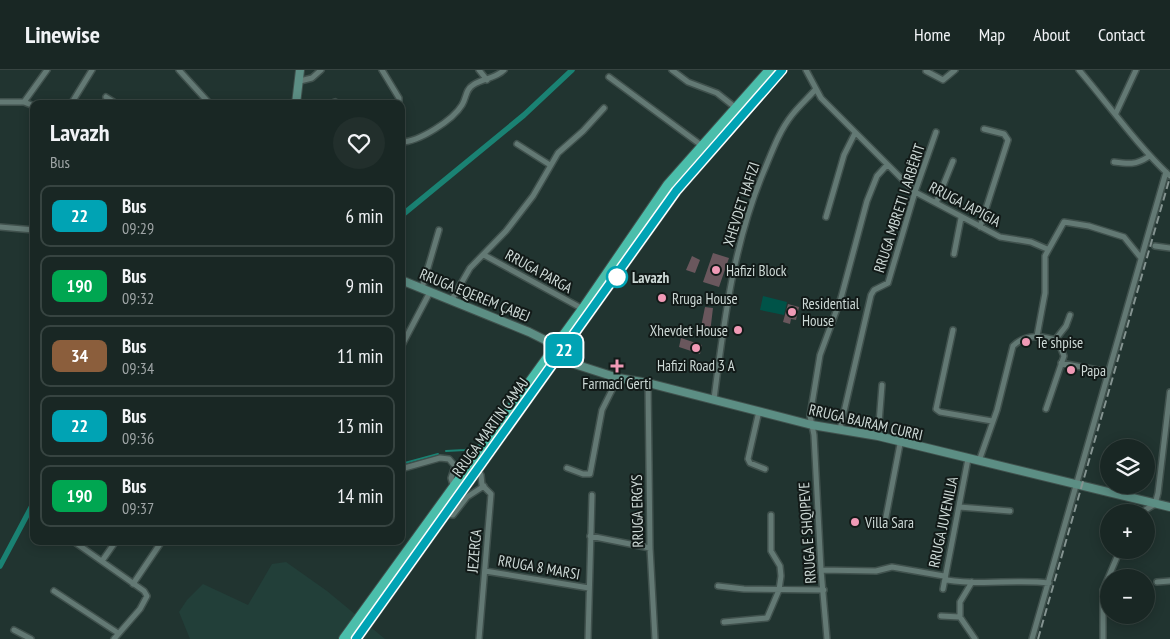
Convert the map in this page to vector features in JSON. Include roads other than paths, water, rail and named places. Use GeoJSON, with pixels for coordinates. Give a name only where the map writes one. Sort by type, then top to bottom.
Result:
{"type":"FeatureCollection","features":[{"type":"Feature","properties":{"kind":"highway","name":"RRUGA MARTIN CAMAJ"},"geometry":{"type":"LineString","coordinates":[[356,639],[478,470],[657,200],[701,145],[770,70]]}},
{"type":"Feature","properties":{"kind":"highway","name":"RRUGA MARTIN CAMAJ"},"geometry":{"type":"LineString","coordinates":[[344,639],[454,488],[690,173],[782,70]]}},
{"type":"Feature","properties":{"kind":"main road"},"geometry":{"type":"LineString","coordinates":[[297,100],[300,70]]}},
{"type":"Feature","properties":{"kind":"main road","name":"RRUGA EQEREM ÇABEJ"},"geometry":{"type":"LineString","coordinates":[[405,282],[529,332],[545,340],[556,352]]}},
{"type":"Feature","properties":{"kind":"main road","name":"RRUGA BAJRAM CURRI"},"geometry":{"type":"LineString","coordinates":[[556,352],[568,362],[618,378],[648,383],[812,425],[878,436],[900,444],[1170,507]]}},
{"type":"Feature","properties":{"kind":"street"},"geometry":{"type":"LineString","coordinates":[[24,102],[47,70]]}},
{"type":"Feature","properties":{"kind":"street"},"geometry":{"type":"LineString","coordinates":[[73,100],[92,70]]}},
{"type":"Feature","properties":{"kind":"street"},"geometry":{"type":"LineString","coordinates":[[179,70],[206,100]]}},
{"type":"Feature","properties":{"kind":"street"},"geometry":{"type":"LineString","coordinates":[[300,81],[312,78],[321,70]]}},
{"type":"Feature","properties":{"kind":"street"},"geometry":{"type":"LineString","coordinates":[[382,70],[399,100]]}},
{"type":"Feature","properties":{"kind":"street"},"geometry":{"type":"LineString","coordinates":[[480,70],[487,80]]}},
{"type":"Feature","properties":{"kind":"street"},"geometry":{"type":"LineString","coordinates":[[405,141],[419,139],[455,113],[463,104],[467,90],[474,84],[496,77],[504,70]]}},
{"type":"Feature","properties":{"kind":"street"},"geometry":{"type":"LineString","coordinates":[[672,70],[688,82],[717,93],[736,108]]}},
{"type":"Feature","properties":{"kind":"street","name":"RRUGA JAPIGIA"},"geometry":{"type":"LineString","coordinates":[[806,70],[815,90],[855,133],[915,192],[1000,237],[1030,242],[1047,249]]}},
{"type":"Feature","properties":{"kind":"street"},"geometry":{"type":"LineString","coordinates":[[926,71],[942,80],[955,70]]}},
{"type":"Feature","properties":{"kind":"street"},"geometry":{"type":"LineString","coordinates":[[1032,639],[1141,258],[1168,174],[1148,156],[1116,113],[1079,70]]}},
{"type":"Feature","properties":{"kind":"street"},"geometry":{"type":"LineString","coordinates":[[1116,113],[1136,70]]}},
{"type":"Feature","properties":{"kind":"street"},"geometry":{"type":"LineString","coordinates":[[609,77],[701,145]]}},
{"type":"Feature","properties":{"kind":"street","name":"XHEVDET HAFIZI"},"geometry":{"type":"LineString","coordinates":[[714,399],[723,331],[737,251],[755,194],[774,146],[787,123],[815,90]]}},
{"type":"Feature","properties":{"kind":"street"},"geometry":{"type":"LineString","coordinates":[[106,97],[111,100]]}},
{"type":"Feature","properties":{"kind":"street"},"geometry":{"type":"LineString","coordinates":[[0,102],[24,102],[30,104]]}},
{"type":"Feature","properties":{"kind":"street"},"geometry":{"type":"LineString","coordinates":[[451,301],[470,268],[484,256],[506,231],[533,196],[558,153],[583,131],[604,108]]}},
{"type":"Feature","properties":{"kind":"street"},"geometry":{"type":"LineString","coordinates":[[980,227],[1008,140],[1004,134],[984,129]]}},
{"type":"Feature","properties":{"kind":"street","name":"RRUGA MBRETI I ARBËRIT"},"geometry":{"type":"LineString","coordinates":[[840,429],[871,295],[874,290],[888,283],[915,192],[936,132]]}},
{"type":"Feature","properties":{"kind":"street"},"geometry":{"type":"LineString","coordinates":[[826,217],[844,155],[855,133]]}},
{"type":"Feature","properties":{"kind":"street"},"geometry":{"type":"LineString","coordinates":[[517,144],[550,165]]}},
{"type":"Feature","properties":{"kind":"street"},"geometry":{"type":"LineString","coordinates":[[1114,162],[1130,164],[1140,162],[1148,156]]}},
{"type":"Feature","properties":{"kind":"street"},"geometry":{"type":"LineString","coordinates":[[936,204],[953,161]]}},
{"type":"Feature","properties":{"kind":"street","name":"RRUGA E SHQIPEVE"},"geometry":{"type":"LineString","coordinates":[[827,639],[810,416],[820,355],[841,298],[867,201],[877,176],[887,164]]}},
{"type":"Feature","properties":{"kind":"street"},"geometry":{"type":"LineString","coordinates":[[954,254],[962,218]]}},
{"type":"Feature","properties":{"kind":"street"},"geometry":{"type":"LineString","coordinates":[[1037,336],[1045,293],[1047,249],[1061,226],[1069,221],[1124,237],[1141,258]]}},
{"type":"Feature","properties":{"kind":"street"},"geometry":{"type":"LineString","coordinates":[[0,227],[30,230]]}},
{"type":"Feature","properties":{"kind":"street"},"geometry":{"type":"LineString","coordinates":[[422,288],[438,230]]}},
{"type":"Feature","properties":{"kind":"street"},"geometry":{"type":"LineString","coordinates":[[1155,246],[1170,248]]}},
{"type":"Feature","properties":{"kind":"street","name":"RRUGA PARGA"},"geometry":{"type":"LineString","coordinates":[[484,256],[583,309]]}},
{"type":"Feature","properties":{"kind":"street"},"geometry":{"type":"LineString","coordinates":[[405,339],[430,292]]}},
{"type":"Feature","properties":{"kind":"street"},"geometry":{"type":"LineString","coordinates":[[1055,340],[1066,326],[1070,315]]}},
{"type":"Feature","properties":{"kind":"street"},"geometry":{"type":"LineString","coordinates":[[953,330],[936,409],[940,412],[992,422]]}},
{"type":"Feature","properties":{"kind":"street"},"geometry":{"type":"LineString","coordinates":[[979,461],[1004,386],[1013,346],[1021,340],[1037,336],[1055,340],[1062,350],[1062,363],[1046,409]]}},
{"type":"Feature","properties":{"kind":"street"},"geometry":{"type":"LineString","coordinates":[[1062,363],[1108,372]]}},
{"type":"Feature","properties":{"kind":"street"},"geometry":{"type":"LineString","coordinates":[[567,468],[583,474],[590,474],[602,410],[618,378]]}},
{"type":"Feature","properties":{"kind":"street","name":"RRUGA ERGYS"},"geometry":{"type":"LineString","coordinates":[[648,383],[650,548],[656,639]]}},
{"type":"Feature","properties":{"kind":"street"},"geometry":{"type":"LineString","coordinates":[[878,436],[882,385]]}},
{"type":"Feature","properties":{"kind":"street"},"geometry":{"type":"LineString","coordinates":[[1155,504],[1158,493],[1170,392]]}},
{"type":"Feature","properties":{"kind":"street"},"geometry":{"type":"LineString","coordinates":[[759,411],[748,459],[750,464],[765,469]]}},
{"type":"Feature","properties":{"kind":"street"},"geometry":{"type":"LineString","coordinates":[[885,522],[900,444]]}},
{"type":"Feature","properties":{"kind":"street"},"geometry":{"type":"LineString","coordinates":[[405,467],[440,458],[449,459],[455,466],[451,478],[454,488]]}},
{"type":"Feature","properties":{"kind":"street","name":"RRUGA JUVENILJA"},"geometry":{"type":"LineString","coordinates":[[943,589],[968,459]]}},
{"type":"Feature","properties":{"kind":"street","name":"JEZERCA"},"geometry":{"type":"LineString","coordinates":[[478,470],[484,486],[491,494],[479,639]]}},
{"type":"Feature","properties":{"kind":"street"},"geometry":{"type":"LineString","coordinates":[[445,514],[453,515],[467,497],[484,486]]}},
{"type":"Feature","properties":{"kind":"street"},"geometry":{"type":"LineString","coordinates":[[588,639],[592,495]]}},
{"type":"Feature","properties":{"kind":"street"},"geometry":{"type":"LineString","coordinates":[[959,507],[1010,511]]}},
{"type":"Feature","properties":{"kind":"street"},"geometry":{"type":"LineString","coordinates":[[724,622],[762,620],[767,618],[779,590],[780,566],[771,551],[770,515]]}},
{"type":"Feature","properties":{"kind":"street"},"geometry":{"type":"LineString","coordinates":[[590,536],[650,548]]}},
{"type":"Feature","properties":{"kind":"street"},"geometry":{"type":"LineString","coordinates":[[79,545],[146,593],[147,598],[114,639]]}},
{"type":"Feature","properties":{"kind":"street"},"geometry":{"type":"LineString","coordinates":[[102,561],[113,545]]}},
{"type":"Feature","properties":{"kind":"street"},"geometry":{"type":"LineString","coordinates":[[133,584],[159,545]]}},
{"type":"Feature","properties":{"kind":"street"},"geometry":{"type":"LineString","coordinates":[[1103,639],[1103,590],[1116,559]]}},
{"type":"Feature","properties":{"kind":"street"},"geometry":{"type":"LineString","coordinates":[[821,570],[876,571],[892,567],[944,576],[947,580],[972,582],[1023,580],[1049,583]]}},
{"type":"Feature","properties":{"kind":"street","name":"RRUGA 8 MARSI"},"geometry":{"type":"LineString","coordinates":[[485,571],[589,588]]}},
{"type":"Feature","properties":{"kind":"street"},"geometry":{"type":"LineString","coordinates":[[972,582],[960,602],[960,617],[974,639]]}},
{"type":"Feature","properties":{"kind":"street"},"geometry":{"type":"LineString","coordinates":[[1157,582],[1170,582]]}},
{"type":"Feature","properties":{"kind":"street"},"geometry":{"type":"LineString","coordinates":[[718,586],[779,590],[824,590]]}},
{"type":"Feature","properties":{"kind":"street"},"geometry":{"type":"LineString","coordinates":[[54,591],[118,633]]}},
{"type":"Feature","properties":{"kind":"street"},"geometry":{"type":"LineString","coordinates":[[941,616],[960,617]]}},
{"type":"Feature","properties":{"kind":"street"},"geometry":{"type":"LineString","coordinates":[[14,630],[32,639]]}},
{"type":"Feature","properties":{"kind":"waterway"},"geometry":{"type":"LineString","coordinates":[[405,213],[524,115],[572,70]]}},
{"type":"Feature","properties":{"kind":"waterway"},"geometry":{"type":"LineString","coordinates":[[446,451],[465,450],[475,446]]}},
{"type":"Feature","properties":{"kind":"waterway"},"geometry":{"type":"LineString","coordinates":[[405,463],[438,454]]}},
{"type":"Feature","properties":{"kind":"waterway"},"geometry":{"type":"LineString","coordinates":[[0,566],[30,510]]}},
{"type":"Feature","properties":{"kind":"railway"},"geometry":{"type":"LineString","coordinates":[[1038,639],[1170,177]]}},
{"type":"Feature","properties":{"kind":"place","name":"Hafizi Block"},"geometry":{"type":"Point","coordinates":[716,270]}},
{"type":"Feature","properties":{"kind":"place","name":"Lavazh"},"geometry":{"type":"Point","coordinates":[617,277]}},
{"type":"Feature","properties":{"kind":"place","name":"Rruga House"},"geometry":{"type":"Point","coordinates":[662,298]}},
{"type":"Feature","properties":{"kind":"place","name":"Residential House"},"geometry":{"type":"Point","coordinates":[792,312]}},
{"type":"Feature","properties":{"kind":"place","name":"Xhevdet House"},"geometry":{"type":"Point","coordinates":[738,330]}},
{"type":"Feature","properties":{"kind":"place","name":"Te shpise"},"geometry":{"type":"Point","coordinates":[1026,342]}},
{"type":"Feature","properties":{"kind":"place","name":"Hafizi Road 3 A"},"geometry":{"type":"Point","coordinates":[696,348]}},
{"type":"Feature","properties":{"kind":"place","name":"Farmaci Gerti"},"geometry":{"type":"Point","coordinates":[617,366]}},
{"type":"Feature","properties":{"kind":"place","name":"Papa"},"geometry":{"type":"Point","coordinates":[1071,370]}},
{"type":"Feature","properties":{"kind":"place","name":"Villa Sara"},"geometry":{"type":"Point","coordinates":[855,522]}}]}
